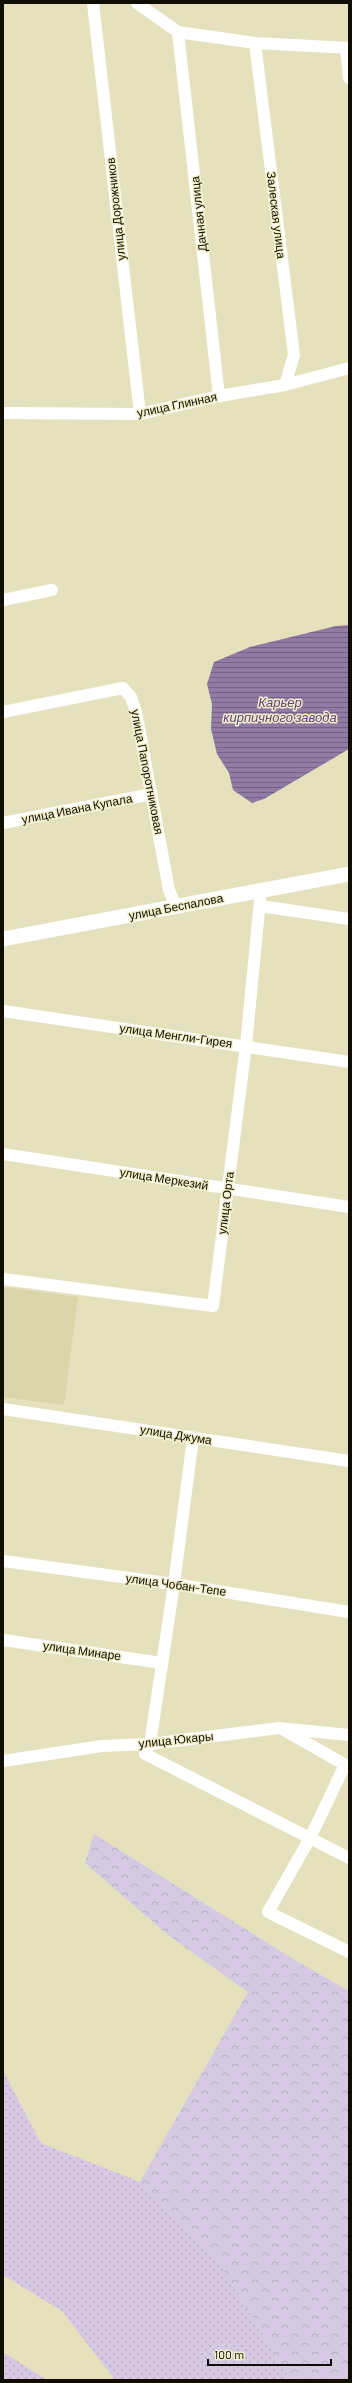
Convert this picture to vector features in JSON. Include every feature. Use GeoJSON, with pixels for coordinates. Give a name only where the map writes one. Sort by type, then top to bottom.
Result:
{"type":"FeatureCollection","features":[{"type":"Feature","properties":{"kind":"main road","name":"улица Беспалова"},"geometry":{"type":"LineString","coordinates":[[3,939],[349,874]]}},
{"type":"Feature","properties":{"kind":"street","name":"улица Дорожников"},"geometry":{"type":"LineString","coordinates":[[93,3],[140,414]]}},
{"type":"Feature","properties":{"kind":"street"},"geometry":{"type":"LineString","coordinates":[[137,3],[178,32],[255,43],[347,48],[349,78]]}},
{"type":"Feature","properties":{"kind":"street","name":"Дачная улица"},"geometry":{"type":"LineString","coordinates":[[178,32],[219,396]]}},
{"type":"Feature","properties":{"kind":"street","name":"Залеская улица"},"geometry":{"type":"LineString","coordinates":[[255,43],[294,355],[285,385]]}},
{"type":"Feature","properties":{"kind":"street","name":"улица Глинная"},"geometry":{"type":"LineString","coordinates":[[3,412],[140,414],[219,396],[285,385],[349,368]]}},
{"type":"Feature","properties":{"kind":"street"},"geometry":{"type":"LineString","coordinates":[[3,600],[52,590]]}},
{"type":"Feature","properties":{"kind":"street","name":"улица Папоротниковая"},"geometry":{"type":"LineString","coordinates":[[3,712],[123,688],[130,697],[136,712],[169,890],[176,907]]}},
{"type":"Feature","properties":{"kind":"street","name":"улица Ивана Купала"},"geometry":{"type":"LineString","coordinates":[[3,824],[152,794]]}},
{"type":"Feature","properties":{"kind":"street","name":"улица Орта"},"geometry":{"type":"LineString","coordinates":[[3,1279],[213,1306],[246,1045],[261,890]]}},
{"type":"Feature","properties":{"kind":"street"},"geometry":{"type":"LineString","coordinates":[[260,906],[349,919]]}},
{"type":"Feature","properties":{"kind":"street","name":"улица Менгли-Гирея"},"geometry":{"type":"LineString","coordinates":[[3,1011],[246,1045],[349,1062]]}},
{"type":"Feature","properties":{"kind":"street","name":"улица Меркезий"},"geometry":{"type":"LineString","coordinates":[[3,1154],[349,1207]]}},
{"type":"Feature","properties":{"kind":"street","name":"улица Джума"},"geometry":{"type":"LineString","coordinates":[[3,1409],[349,1461]]}},
{"type":"Feature","properties":{"kind":"street"},"geometry":{"type":"LineString","coordinates":[[193,1438],[174,1584],[150,1744],[146,1754],[349,1858]]}},
{"type":"Feature","properties":{"kind":"street","name":"улица Чобан-Тепе"},"geometry":{"type":"LineString","coordinates":[[3,1561],[174,1584],[349,1612]]}},
{"type":"Feature","properties":{"kind":"street","name":"улица Минаре"},"geometry":{"type":"LineString","coordinates":[[3,1640],[162,1663]]}},
{"type":"Feature","properties":{"kind":"street"},"geometry":{"type":"LineString","coordinates":[[279,1728],[347,1766],[310,1838],[268,1912],[349,1952]]}},
{"type":"Feature","properties":{"kind":"street","name":"улица Юкары"},"geometry":{"type":"LineString","coordinates":[[3,1761],[102,1746],[150,1744],[279,1728],[349,1735]]}},
{"type":"Feature","properties":{"kind":"shaded area"},"geometry":{"type":"Polygon","coordinates":[[[3,1287],[78,1297],[64,1405],[3,1397],[3,1287]]]}},
{"type":"Feature","properties":{"kind":"green space"},"geometry":{"type":"Polygon","coordinates":[[[94,1834],[293,1959],[349,1991],[349,2380],[290,2380],[224,2270],[140,2182],[248,1992],[168,1935],[85,1863],[94,1834]]]}},
{"type":"Feature","properties":{"kind":"green space"},"geometry":{"type":"Polygon","coordinates":[[[3,2071],[41,2143],[140,2182],[224,2270],[290,2380],[115,2380],[62,2311],[3,2275],[3,2071]]]}},
{"type":"Feature","properties":{"kind":"green space"},"geometry":{"type":"Polygon","coordinates":[[[3,2352],[47,2380],[3,2380],[3,2352]]]}},
{"type":"Feature","properties":{"kind":"water","name":"Карьер кирпичного завода"},"geometry":{"type":"Polygon","coordinates":[[[349,625],[349,749],[264,799],[252,803],[233,790],[229,773],[217,754],[211,729],[212,704],[207,684],[214,662],[250,647],[336,626],[349,625]]]}}]}
